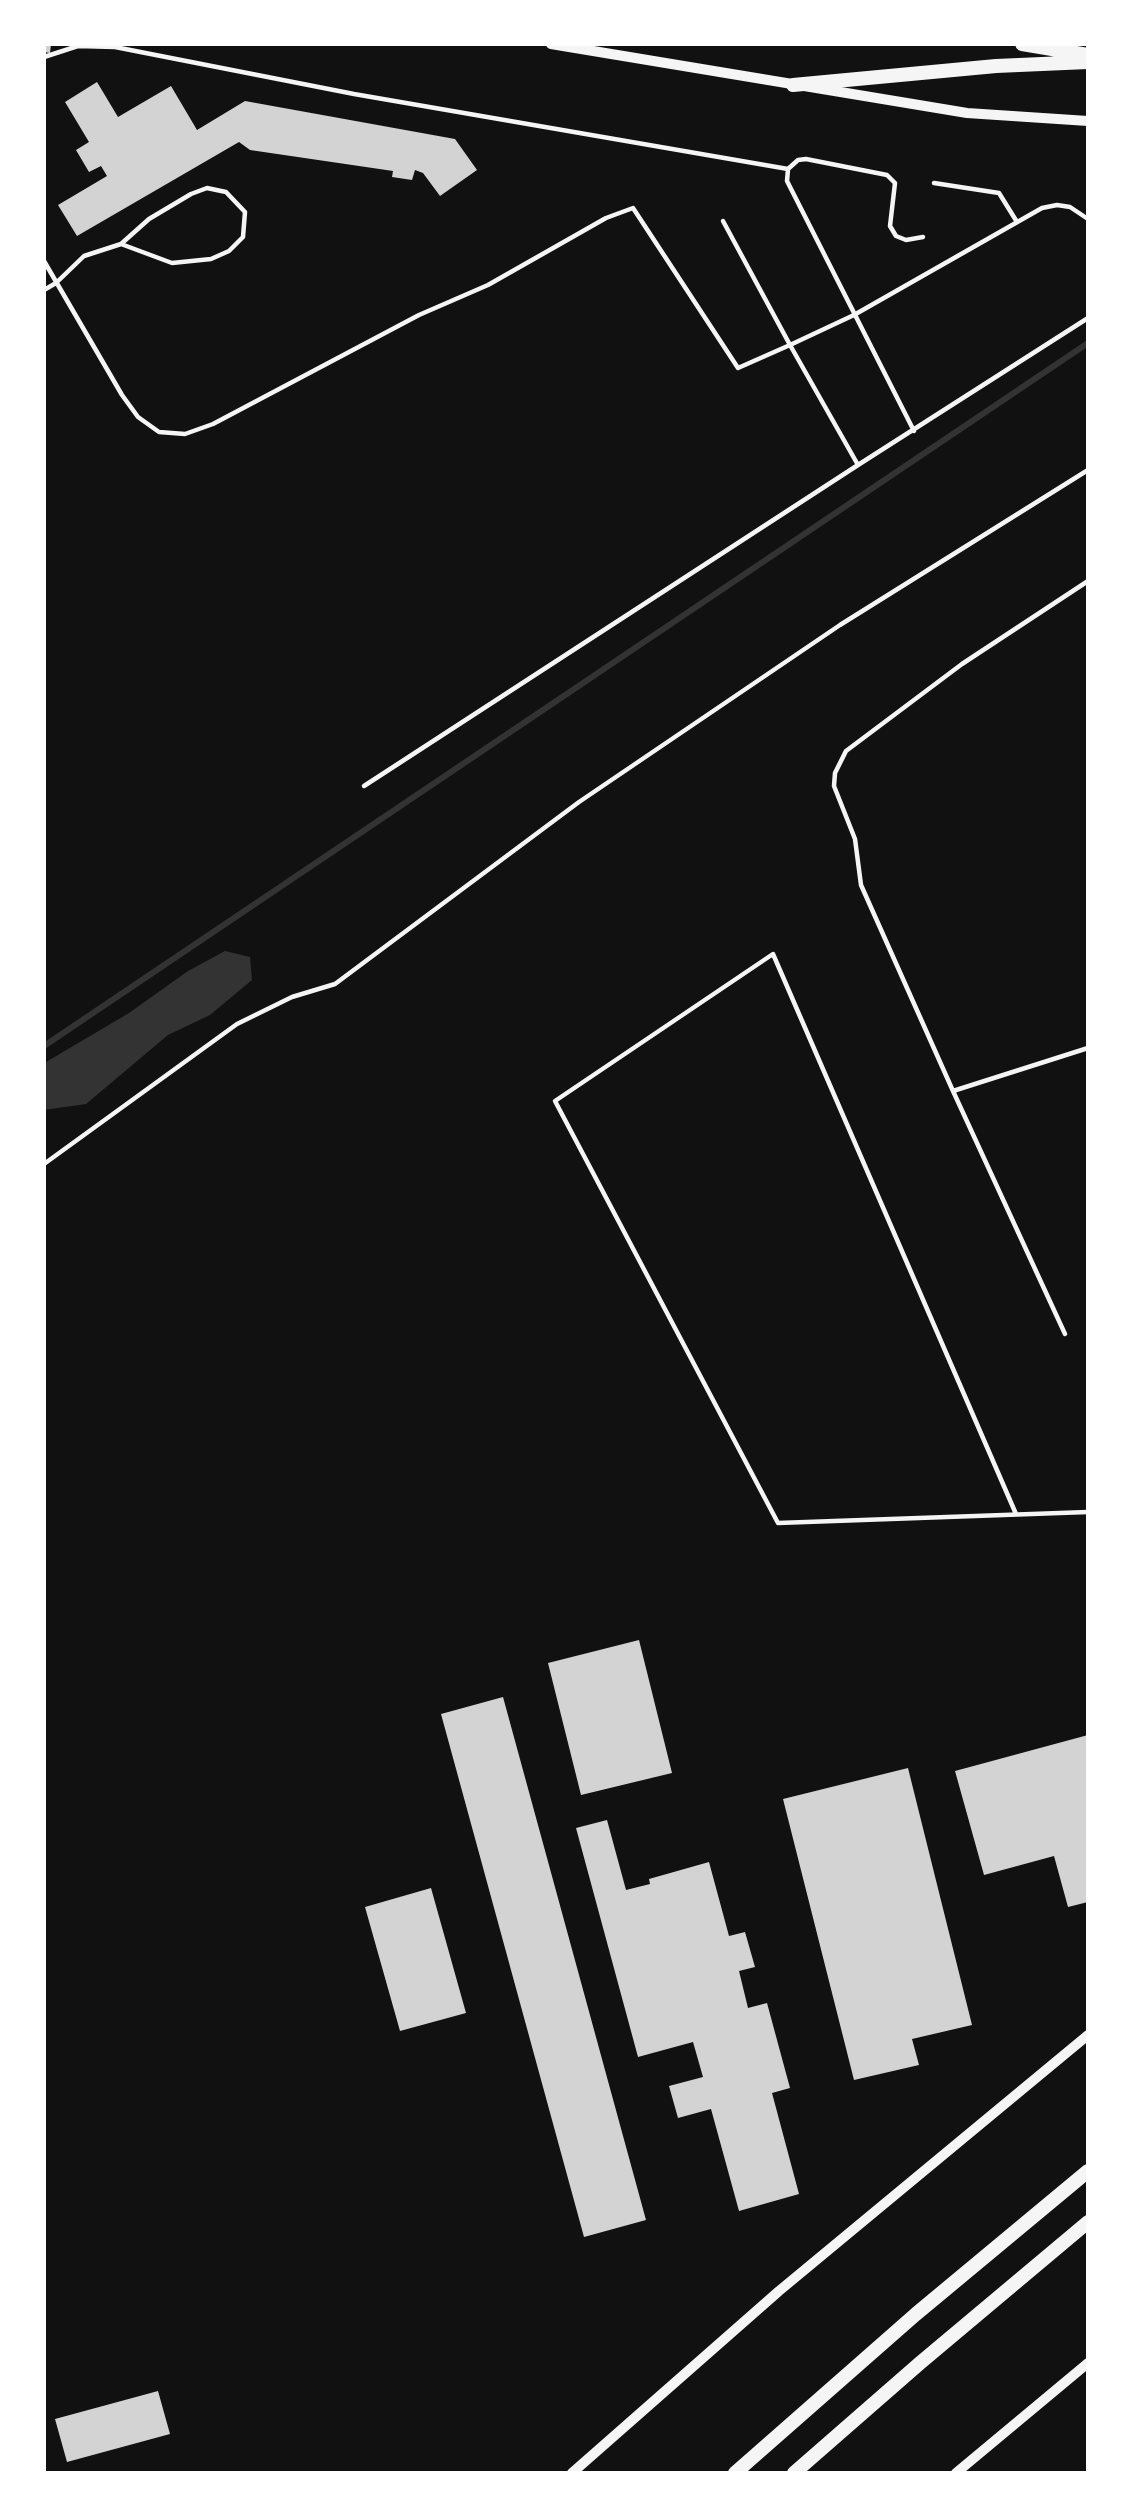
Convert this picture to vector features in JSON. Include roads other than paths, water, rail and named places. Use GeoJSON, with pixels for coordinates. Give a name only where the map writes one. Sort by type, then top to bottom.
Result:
{"type":"FeatureCollection","features":[{"type":"Feature","properties":{"kind":"highway"},"geometry":{"type":"LineString","coordinates":[[1022,44],[1088,55]]}},
{"type":"Feature","properties":{"kind":"highway"},"geometry":{"type":"LineString","coordinates":[[793,85],[996,66],[1088,62]]}},
{"type":"Feature","properties":{"kind":"highway"},"geometry":{"type":"LineString","coordinates":[[734,2473],[951,2284],[1088,2171]]}},
{"type":"Feature","properties":{"kind":"highway"},"geometry":{"type":"LineString","coordinates":[[794,2473],[920,2362],[1088,2222]]}},
{"type":"Feature","properties":{"kind":"street"},"geometry":{"type":"LineString","coordinates":[[557,44],[607,48],[793,85],[967,113],[1088,121]]}},
{"type":"Feature","properties":{"kind":"street"},"geometry":{"type":"LineString","coordinates":[[572,2473],[799,2274],[1088,2035]]}},
{"type":"Feature","properties":{"kind":"street"},"geometry":{"type":"LineString","coordinates":[[956,2473],[1088,2363]]}},
{"type":"Feature","properties":{"kind":"lane"},"geometry":{"type":"LineString","coordinates":[[44,57],[78,46],[115,47],[354,94],[788,169]]}},
{"type":"Feature","properties":{"kind":"lane"},"geometry":{"type":"LineString","coordinates":[[914,431],[787,181],[788,169],[798,160],[806,159],[887,175],[895,183],[890,226],[896,236],[906,240],[923,237]]}},
{"type":"Feature","properties":{"kind":"lane"},"geometry":{"type":"LineString","coordinates":[[934,183],[999,193],[1017,222]]}},
{"type":"Feature","properties":{"kind":"lane"},"geometry":{"type":"LineString","coordinates":[[44,290],[57,283],[84,256],[121,244],[149,219],[207,188],[226,192],[244,212],[246,225],[243,237],[229,251],[211,259],[172,263],[121,244]]}},
{"type":"Feature","properties":{"kind":"lane"},"geometry":{"type":"LineString","coordinates":[[44,261],[122,395],[138,417],[159,432],[185,434],[213,424],[419,315],[488,285],[606,218],[633,208],[738,368],[854,314],[1042,208],[1057,205],[1070,207],[1088,219]]}},
{"type":"Feature","properties":{"kind":"lane"},"geometry":{"type":"LineString","coordinates":[[723,221],[858,465]]}},
{"type":"Feature","properties":{"kind":"lane"},"geometry":{"type":"LineString","coordinates":[[364,786],[1088,318]]}},
{"type":"Feature","properties":{"kind":"lane"},"geometry":{"type":"LineString","coordinates":[[44,1164],[237,1024],[292,997],[335,984],[579,802],[840,625],[1088,470]]}},
{"type":"Feature","properties":{"kind":"lane"},"geometry":{"type":"LineString","coordinates":[[1065,1334],[862,885],[855,839],[835,786],[835,773],[846,751],[962,664],[1088,581]]}},
{"type":"Feature","properties":{"kind":"lane"},"geometry":{"type":"LineString","coordinates":[[1016,1514],[773,954],[555,1101],[778,1522],[1088,1512]]}},
{"type":"Feature","properties":{"kind":"lane"},"geometry":{"type":"LineString","coordinates":[[953,1091],[1088,1048]]}},
{"type":"Feature","properties":{"kind":"waterway"},"geometry":{"type":"LineString","coordinates":[[44,1046],[1088,343]]}}]}
